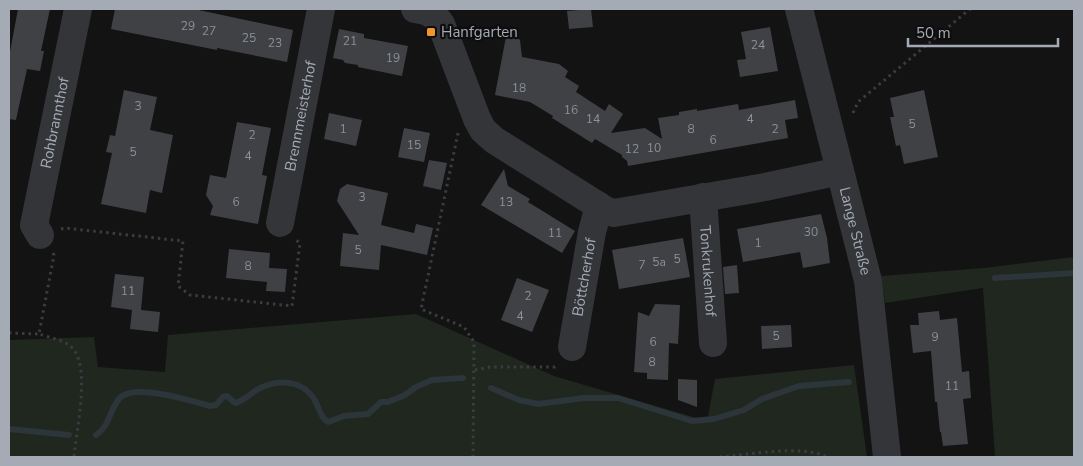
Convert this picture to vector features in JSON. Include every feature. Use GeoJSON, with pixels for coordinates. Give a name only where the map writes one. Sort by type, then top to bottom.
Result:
{"type":"FeatureCollection","features":[{"type":"Feature","properties":{"kind":"street","name":"Rohbrannthof"},"geometry":{"type":"LineString","coordinates":[[40,235],[34,225],[78,9]]}},
{"type":"Feature","properties":{"kind":"street","name":"Brennmeisterhof"},"geometry":{"type":"LineString","coordinates":[[280,223],[321,9]]}},
{"type":"Feature","properties":{"kind":"street","name":"Lange Straße"},"geometry":{"type":"LineString","coordinates":[[799,9],[868,281],[887,457]]}},
{"type":"Feature","properties":{"kind":"street"},"geometry":{"type":"LineString","coordinates":[[432,11],[441,24],[477,119],[483,130],[494,140],[607,212],[614,213],[765,187],[840,170]]}},
{"type":"Feature","properties":{"kind":"street","name":"Tonkrukenhof"},"geometry":{"type":"LineString","coordinates":[[703,198],[713,343]]}},
{"type":"Feature","properties":{"kind":"street","name":"Böttcherhof"},"geometry":{"type":"LineString","coordinates":[[572,347],[592,232],[599,206]]}},
{"type":"Feature","properties":{"kind":"path"},"geometry":{"type":"LineString","coordinates":[[852,113],[858,102],[970,9]]}},
{"type":"Feature","properties":{"kind":"path"},"geometry":{"type":"LineString","coordinates":[[472,457],[474,342],[464,327],[421,308],[460,127],[477,119]]}},
{"type":"Feature","properties":{"kind":"path"},"geometry":{"type":"LineString","coordinates":[[40,334],[54,255],[40,235],[65,228],[183,241],[178,286],[190,295],[292,306],[300,243],[280,223]]}},
{"type":"Feature","properties":{"kind":"path"},"geometry":{"type":"LineString","coordinates":[[9,333],[40,334],[64,342],[74,350],[80,362],[81,376],[80,423],[74,457]]}},
{"type":"Feature","properties":{"kind":"path"},"geometry":{"type":"LineString","coordinates":[[475,370],[490,367],[555,368],[572,347]]}},
{"type":"Feature","properties":{"kind":"path"},"geometry":{"type":"LineString","coordinates":[[720,457],[798,450],[822,454],[827,457]]}},
{"type":"Feature","properties":{"kind":"shaded area"},"geometry":{"type":"Polygon","coordinates":[[[1074,257],[1074,457],[995,457],[983,288],[885,303],[881,276],[984,268],[1074,257]]]}},
{"type":"Feature","properties":{"kind":"shaded area"},"geometry":{"type":"Polygon","coordinates":[[[416,314],[554,376],[707,421],[715,379],[854,365],[867,457],[9,457],[9,340],[94,337],[98,367],[165,372],[168,335],[416,314]]]}},
{"type":"Feature","properties":{"kind":"building"},"geometry":{"type":"Polygon","coordinates":[[[18,9],[50,9],[41,51],[44,51],[40,71],[27,69],[16,120],[9,119],[9,57],[18,9]]]}},
{"type":"Feature","properties":{"kind":"building"},"geometry":{"type":"Polygon","coordinates":[[[115,9],[194,9],[293,30],[287,62],[111,29],[115,9]]]}},
{"type":"Feature","properties":{"kind":"building"},"geometry":{"type":"Polygon","coordinates":[[[591,9],[593,27],[569,29],[567,11],[591,9]]]}},
{"type":"Feature","properties":{"kind":"building"},"geometry":{"type":"Polygon","coordinates":[[[770,27],[778,71],[740,77],[737,60],[746,59],[741,32],[770,27]]]}},
{"type":"Feature","properties":{"kind":"building"},"geometry":{"type":"Polygon","coordinates":[[[339,29],[364,34],[364,38],[408,46],[402,76],[358,67],[358,65],[345,63],[343,60],[333,58],[339,29]]]}},
{"type":"Feature","properties":{"kind":"building"},"geometry":{"type":"Polygon","coordinates":[[[507,31],[520,40],[522,57],[559,64],[568,71],[565,77],[579,86],[576,92],[605,111],[609,104],[623,114],[611,133],[645,128],[662,139],[658,118],[679,115],[679,112],[738,104],[739,110],[795,100],[798,118],[785,120],[788,138],[628,166],[627,161],[622,155],[595,139],[592,143],[530,102],[495,95],[507,31]]]}},
{"type":"Feature","properties":{"kind":"building"},"geometry":{"type":"Polygon","coordinates":[[[124,90],[157,97],[150,130],[173,135],[162,193],[150,190],[146,213],[101,204],[112,153],[106,152],[110,135],[115,136],[124,90]]]}},
{"type":"Feature","properties":{"kind":"building"},"geometry":{"type":"Polygon","coordinates":[[[924,90],[938,157],[904,164],[900,145],[896,146],[890,117],[894,117],[890,98],[924,90]]]}},
{"type":"Feature","properties":{"kind":"building"},"geometry":{"type":"Polygon","coordinates":[[[329,113],[362,120],[356,146],[324,139],[329,113]]]}},
{"type":"Feature","properties":{"kind":"building"},"geometry":{"type":"Polygon","coordinates":[[[237,122],[271,128],[262,175],[267,176],[258,224],[210,215],[213,206],[206,195],[210,175],[226,178],[237,122]]]}},
{"type":"Feature","properties":{"kind":"building"},"geometry":{"type":"Polygon","coordinates":[[[404,128],[430,133],[424,162],[398,157],[404,128]]]}},
{"type":"Feature","properties":{"kind":"building"},"geometry":{"type":"Polygon","coordinates":[[[429,160],[447,163],[441,190],[423,186],[429,160]]]}},
{"type":"Feature","properties":{"kind":"building"},"geometry":{"type":"Polygon","coordinates":[[[504,169],[508,186],[530,199],[528,202],[575,231],[562,253],[481,205],[504,169]]]}},
{"type":"Feature","properties":{"kind":"building"},"geometry":{"type":"Polygon","coordinates":[[[347,184],[388,193],[381,225],[414,233],[416,224],[433,228],[427,255],[381,245],[379,270],[340,266],[343,233],[359,235],[337,201],[340,189],[347,184]]]}},
{"type":"Feature","properties":{"kind":"building"},"geometry":{"type":"Polygon","coordinates":[[[821,214],[827,238],[830,263],[803,268],[800,252],[743,262],[737,229],[821,214]]]}},
{"type":"Feature","properties":{"kind":"building"},"geometry":{"type":"Polygon","coordinates":[[[683,238],[690,277],[619,289],[612,250],[683,238]]]}},
{"type":"Feature","properties":{"kind":"building"},"geometry":{"type":"Polygon","coordinates":[[[229,249],[270,253],[269,268],[287,269],[285,292],[266,291],[267,282],[226,278],[229,249]]]}},
{"type":"Feature","properties":{"kind":"building"},"geometry":{"type":"Polygon","coordinates":[[[737,265],[739,293],[725,294],[723,267],[737,265]]]}},
{"type":"Feature","properties":{"kind":"building"},"geometry":{"type":"Polygon","coordinates":[[[115,274],[144,277],[141,310],[160,312],[158,332],[130,329],[132,310],[111,307],[115,274]]]}},
{"type":"Feature","properties":{"kind":"building"},"geometry":{"type":"Polygon","coordinates":[[[517,278],[549,290],[532,332],[501,320],[517,278]]]}},
{"type":"Feature","properties":{"kind":"building"},"geometry":{"type":"Polygon","coordinates":[[[655,304],[680,305],[678,344],[669,343],[668,380],[647,379],[647,373],[634,372],[638,312],[649,316],[655,304]]]}},
{"type":"Feature","properties":{"kind":"building"},"geometry":{"type":"Polygon","coordinates":[[[939,311],[940,320],[957,318],[962,372],[969,371],[971,398],[963,399],[968,444],[943,446],[937,402],[935,402],[931,351],[913,353],[910,325],[919,325],[918,313],[939,311]]]}},
{"type":"Feature","properties":{"kind":"building"},"geometry":{"type":"Polygon","coordinates":[[[791,325],[792,347],[762,349],[761,326],[791,325]]]}},
{"type":"Feature","properties":{"kind":"building"},"geometry":{"type":"Polygon","coordinates":[[[678,379],[697,380],[697,407],[678,400],[678,379]]]}},
{"type":"Feature","properties":{"kind":"waterway"},"geometry":{"type":"LineString","coordinates":[[995,278],[1074,273]]}},
{"type":"Feature","properties":{"kind":"waterway"},"geometry":{"type":"LineString","coordinates":[[96,435],[107,423],[119,399],[126,394],[136,392],[162,394],[210,406],[216,405],[223,397],[227,396],[235,403],[262,387],[277,383],[293,384],[300,386],[312,396],[323,417],[328,422],[344,416],[368,414],[381,402],[388,402],[405,395],[416,387],[432,380],[463,378]]}},
{"type":"Feature","properties":{"kind":"waterway"},"geometry":{"type":"LineString","coordinates":[[491,388],[519,400],[538,404],[584,398],[618,398],[692,421],[714,419],[744,410],[762,399],[799,386],[849,382]]}},
{"type":"Feature","properties":{"kind":"waterway"},"geometry":{"type":"LineString","coordinates":[[9,429],[69,435]]}},
{"type":"Feature","properties":{"kind":"place","name":"Hanfgarten"},"geometry":{"type":"Point","coordinates":[431,32]}}]}
